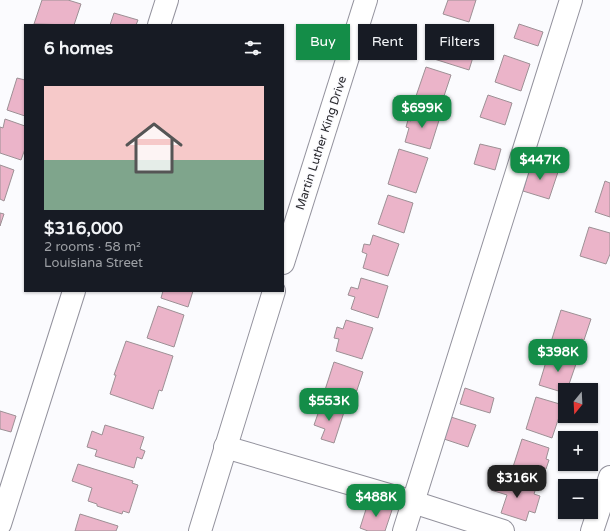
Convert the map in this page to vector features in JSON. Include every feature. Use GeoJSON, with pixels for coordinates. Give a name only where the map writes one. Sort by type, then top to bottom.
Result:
{"type":"FeatureCollection","features":[{"type":"Feature","properties":{"kind":"street"},"geometry":{"type":"LineString","coordinates":[[159,24],[167,0]]}},
{"type":"Feature","properties":{"kind":"street","name":"Martin Luther King Drive"},"geometry":{"type":"LineString","coordinates":[[284,261],[366,0]]}},
{"type":"Feature","properties":{"kind":"street"},"geometry":{"type":"LineString","coordinates":[[404,531],[570,0]]}},
{"type":"Feature","properties":{"kind":"street"},"geometry":{"type":"LineString","coordinates":[[0,524],[74,292]]}},
{"type":"Feature","properties":{"kind":"street"},"geometry":{"type":"LineString","coordinates":[[200,531],[274,292]]}},
{"type":"Feature","properties":{"kind":"street"},"geometry":{"type":"LineString","coordinates":[[225,447],[413,502],[503,531]]}},
{"type":"Feature","properties":{"kind":"street"},"geometry":{"type":"LineString","coordinates":[[592,531],[610,477]]}},
{"type":"Feature","properties":{"kind":"building"},"geometry":{"type":"Polygon","coordinates":[[[42,0],[68,0],[81,4],[74,24],[34,24],[42,0]]]}},
{"type":"Feature","properties":{"kind":"building"},"geometry":{"type":"Polygon","coordinates":[[[448,0],[476,0],[469,22],[443,14],[448,0]]]}},
{"type":"Feature","properties":{"kind":"building"},"geometry":{"type":"Polygon","coordinates":[[[114,13],[138,20],[136,24],[110,24],[114,13]]]}},
{"type":"Feature","properties":{"kind":"building"},"geometry":{"type":"Polygon","coordinates":[[[519,24],[543,32],[538,46],[514,38],[519,24]]]}},
{"type":"Feature","properties":{"kind":"building"},"geometry":{"type":"Polygon","coordinates":[[[504,55],[530,64],[521,91],[495,82],[504,55]]]}},
{"type":"Feature","properties":{"kind":"building"},"geometry":{"type":"Polygon","coordinates":[[[437,60],[472,60],[469,70],[437,60]]]}},
{"type":"Feature","properties":{"kind":"building"},"geometry":{"type":"Polygon","coordinates":[[[426,67],[451,75],[440,108],[415,99],[426,67]]]}},
{"type":"Feature","properties":{"kind":"building"},"geometry":{"type":"Polygon","coordinates":[[[17,78],[24,80],[24,116],[7,110],[17,78]]]}},
{"type":"Feature","properties":{"kind":"building"},"geometry":{"type":"Polygon","coordinates":[[[488,95],[512,103],[505,125],[480,117],[488,95]]]}},
{"type":"Feature","properties":{"kind":"building"},"geometry":{"type":"Polygon","coordinates":[[[415,109],[440,117],[430,149],[405,142],[409,128],[406,127],[408,120],[411,121],[415,109]]]}},
{"type":"Feature","properties":{"kind":"building"},"geometry":{"type":"Polygon","coordinates":[[[5,119],[24,126],[24,152],[21,160],[0,153],[0,127],[3,128],[5,119]]]}},
{"type":"Feature","properties":{"kind":"building"},"geometry":{"type":"Polygon","coordinates":[[[480,144],[501,149],[495,170],[474,164],[480,144]]]}},
{"type":"Feature","properties":{"kind":"building"},"geometry":{"type":"Polygon","coordinates":[[[399,149],[428,158],[416,193],[388,184],[399,149]]]}},
{"type":"Feature","properties":{"kind":"building"},"geometry":{"type":"Polygon","coordinates":[[[531,164],[558,172],[549,199],[523,191],[531,164]]]}},
{"type":"Feature","properties":{"kind":"building"},"geometry":{"type":"Polygon","coordinates":[[[0,165],[14,170],[4,201],[0,199],[0,165]]]}},
{"type":"Feature","properties":{"kind":"building"},"geometry":{"type":"Polygon","coordinates":[[[605,181],[610,183],[610,217],[595,212],[605,181]]]}},
{"type":"Feature","properties":{"kind":"building"},"geometry":{"type":"Polygon","coordinates":[[[388,195],[413,203],[404,233],[378,224],[388,195]]]}},
{"type":"Feature","properties":{"kind":"building"},"geometry":{"type":"Polygon","coordinates":[[[0,213],[4,214],[0,226],[0,213]]]}},
{"type":"Feature","properties":{"kind":"building"},"geometry":{"type":"Polygon","coordinates":[[[589,227],[610,233],[610,254],[606,264],[580,256],[589,227]]]}},
{"type":"Feature","properties":{"kind":"building"},"geometry":{"type":"Polygon","coordinates":[[[373,235],[399,244],[388,276],[363,268],[367,254],[362,252],[364,244],[370,245],[373,235]]]}},
{"type":"Feature","properties":{"kind":"building"},"geometry":{"type":"Polygon","coordinates":[[[361,278],[388,286],[378,318],[351,309],[355,297],[348,295],[351,287],[358,289],[361,278]]]}},
{"type":"Feature","properties":{"kind":"building"},"geometry":{"type":"Polygon","coordinates":[[[163,292],[193,292],[188,307],[161,298],[163,292]]]}},
{"type":"Feature","properties":{"kind":"building"},"geometry":{"type":"Polygon","coordinates":[[[158,306],[184,315],[174,347],[147,338],[158,306]]]}},
{"type":"Feature","properties":{"kind":"building"},"geometry":{"type":"Polygon","coordinates":[[[561,310],[591,319],[584,340],[581,339],[578,350],[551,342],[561,310]]]}},
{"type":"Feature","properties":{"kind":"building"},"geometry":{"type":"Polygon","coordinates":[[[346,320],[373,328],[362,359],[336,351],[339,339],[334,338],[337,327],[343,329],[346,320]]]}},
{"type":"Feature","properties":{"kind":"building"},"geometry":{"type":"Polygon","coordinates":[[[126,341],[173,356],[162,391],[159,390],[153,409],[110,394],[116,375],[114,375],[126,341]]]}},
{"type":"Feature","properties":{"kind":"building"},"geometry":{"type":"Polygon","coordinates":[[[549,352],[577,361],[569,383],[558,383],[558,391],[539,385],[549,352]]]}},
{"type":"Feature","properties":{"kind":"building"},"geometry":{"type":"Polygon","coordinates":[[[334,362],[363,372],[353,402],[324,393],[334,362]]]}},
{"type":"Feature","properties":{"kind":"building"},"geometry":{"type":"Polygon","coordinates":[[[465,388],[494,398],[490,413],[460,404],[465,388]]]}},
{"type":"Feature","properties":{"kind":"building"},"geometry":{"type":"Polygon","coordinates":[[[536,397],[558,404],[558,420],[552,438],[526,429],[536,397]]]}},
{"type":"Feature","properties":{"kind":"building"},"geometry":{"type":"Polygon","coordinates":[[[321,405],[344,412],[334,443],[321,439],[325,429],[314,425],[321,405]]]}},
{"type":"Feature","properties":{"kind":"building"},"geometry":{"type":"Polygon","coordinates":[[[0,411],[16,416],[11,432],[0,429],[0,411]]]}},
{"type":"Feature","properties":{"kind":"building"},"geometry":{"type":"Polygon","coordinates":[[[451,417],[476,425],[468,447],[444,439],[451,417]]]}},
{"type":"Feature","properties":{"kind":"building"},"geometry":{"type":"Polygon","coordinates":[[[105,425],[144,437],[140,449],[145,451],[142,459],[137,457],[134,468],[95,456],[97,450],[87,447],[92,431],[102,435],[105,425]]]}},
{"type":"Feature","properties":{"kind":"building"},"geometry":{"type":"Polygon","coordinates":[[[522,439],[549,448],[546,459],[549,460],[546,469],[543,468],[539,479],[512,470],[522,439]]]}},
{"type":"Feature","properties":{"kind":"building"},"geometry":{"type":"Polygon","coordinates":[[[78,464],[133,481],[132,483],[138,485],[129,513],[123,511],[122,514],[97,506],[97,504],[88,501],[92,488],[72,481],[78,464]]]}},
{"type":"Feature","properties":{"kind":"building"},"geometry":{"type":"Polygon","coordinates":[[[495,478],[535,491],[534,494],[540,496],[535,513],[529,511],[526,521],[501,513],[507,495],[491,490],[495,478]]]}},
{"type":"Feature","properties":{"kind":"building"},"geometry":{"type":"Polygon","coordinates":[[[368,503],[392,510],[385,531],[368,531],[360,528],[368,503]]]}},
{"type":"Feature","properties":{"kind":"building"},"geometry":{"type":"Polygon","coordinates":[[[80,514],[118,526],[116,531],[75,531],[80,514]]]}}]}
